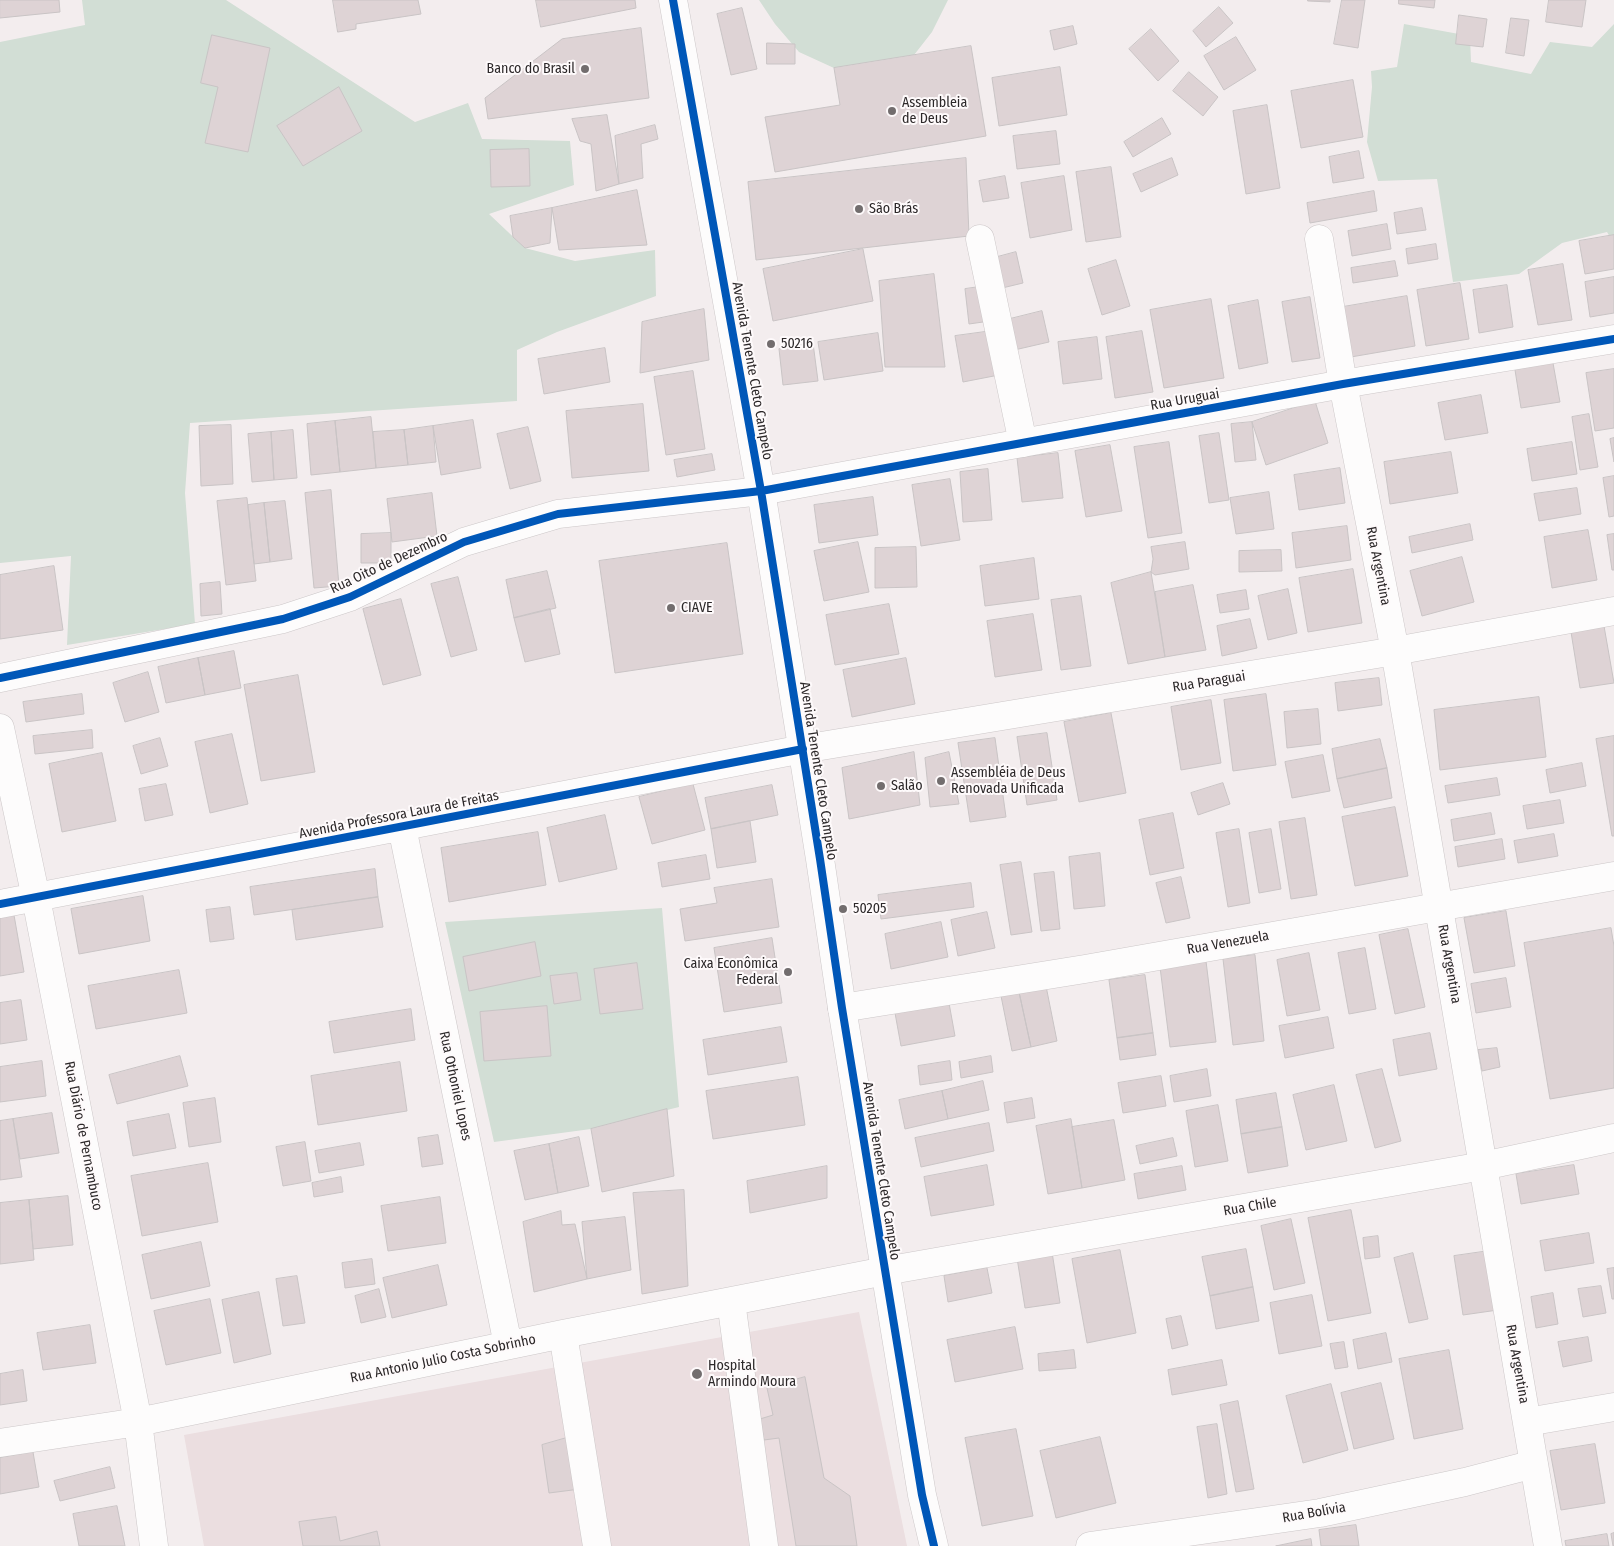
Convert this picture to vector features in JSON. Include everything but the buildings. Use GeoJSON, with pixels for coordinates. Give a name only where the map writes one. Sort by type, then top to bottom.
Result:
{"type":"FeatureCollection","features":[{"type":"Feature","properties":{"kind":"street","name":"Avenida Tenente Cleto Campelo"},"geometry":{"type":"LineString","coordinates":[[673,0],[761,491],[885,1271],[922,1496],[934,1546]]}},
{"type":"Feature","properties":{"kind":"street"},"geometry":{"type":"LineString","coordinates":[[980,238],[1023,443]]}},
{"type":"Feature","properties":{"kind":"street","name":"Rua Argentina"},"geometry":{"type":"LineString","coordinates":[[1319,239],[1343,384],[1395,651],[1548,1546]]}},
{"type":"Feature","properties":{"kind":"street","name":"Rua Uruguai"},"geometry":{"type":"LineString","coordinates":[[761,491],[1343,384],[1614,339]]}},
{"type":"Feature","properties":{"kind":"street","name":"Rua Oito de Dezembro"},"geometry":{"type":"LineString","coordinates":[[0,678],[284,619],[350,597],[464,542],[558,514],[761,491]]}},
{"type":"Feature","properties":{"kind":"street","name":"Rua Paraguai"},"geometry":{"type":"LineString","coordinates":[[803,749],[1395,651],[1614,611]]}},
{"type":"Feature","properties":{"kind":"street","name":"Rua Diário de Pernambuco"},"geometry":{"type":"LineString","coordinates":[[0,728],[36,898],[138,1422],[154,1546]]}},
{"type":"Feature","properties":{"kind":"street","name":"Avenida Professora Laura de Freitas"},"geometry":{"type":"LineString","coordinates":[[0,904],[803,749]]}},
{"type":"Feature","properties":{"kind":"street","name":"Rua Othoniel Lopes"},"geometry":{"type":"LineString","coordinates":[[402,827],[508,1345]]}},
{"type":"Feature","properties":{"kind":"street","name":"Rua Venezuela"},"geometry":{"type":"LineString","coordinates":[[842,1008],[1085,969],[1439,905],[1614,876]]}},
{"type":"Feature","properties":{"kind":"street","name":"Rua Chile"},"geometry":{"type":"LineString","coordinates":[[885,1271],[1483,1166],[1614,1138]]}},
{"type":"Feature","properties":{"kind":"street","name":"Rua Antonio Julio Costa Sobrinho"},"geometry":{"type":"LineString","coordinates":[[0,1443],[138,1422],[508,1345],[885,1271]]}},
{"type":"Feature","properties":{"kind":"street"},"geometry":{"type":"LineString","coordinates":[[731,1301],[764,1546]]}},
{"type":"Feature","properties":{"kind":"street"},"geometry":{"type":"LineString","coordinates":[[563,1334],[597,1546]]}},
{"type":"Feature","properties":{"kind":"street"},"geometry":{"type":"LineString","coordinates":[[1527,1422],[1614,1407]]}},
{"type":"Feature","properties":{"kind":"street","name":"Rua Bolívia"},"geometry":{"type":"LineString","coordinates":[[1090,1546],[1320,1513],[1465,1482],[1534,1464]]}},
{"type":"Feature","properties":{"kind":"shaded area"},"geometry":{"type":"Polygon","coordinates":[[[82,0],[226,0],[415,122],[468,103],[482,139],[570,141],[574,185],[489,214],[525,248],[575,261],[655,250],[656,296],[557,332],[517,350],[517,401],[190,423],[185,493],[195,624],[67,645],[71,556],[0,563],[0,42],[85,25],[82,0]]]}},
{"type":"Feature","properties":{"kind":"shaded area"},"geometry":{"type":"Polygon","coordinates":[[[759,0],[948,0],[932,32],[914,55],[834,68],[799,52],[775,24],[759,0]]]}},
{"type":"Feature","properties":{"kind":"shaded area"},"geometry":{"type":"Polygon","coordinates":[[[1404,24],[1470,36],[1471,62],[1531,74],[1550,42],[1592,47],[1614,24],[1614,244],[1607,232],[1562,243],[1519,274],[1453,282],[1437,179],[1378,181],[1367,142],[1372,87],[1371,71],[1397,67],[1404,24]]]}},
{"type":"Feature","properties":{"kind":"shaded area"},"geometry":{"type":"Polygon","coordinates":[[[662,908],[679,1107],[591,1129],[494,1142],[445,922],[662,908]]]}},
{"type":"Feature","properties":{"kind":"shaded area","name":"Hospital Armindo Moura"},"geometry":{"type":"Polygon","coordinates":[[[859,1312],[907,1546],[204,1546],[184,1435],[859,1312]]]}},
{"type":"Feature","properties":{"kind":"cycle path"},"geometry":{"type":"LineString","coordinates":[[673,0],[761,491],[842,1008],[922,1495],[934,1546]]}},
{"type":"Feature","properties":{"kind":"cycle path"},"geometry":{"type":"LineString","coordinates":[[0,678],[283,619],[350,597],[464,542],[558,514],[761,491],[1343,384],[1614,339]]}},
{"type":"Feature","properties":{"kind":"cycle path"},"geometry":{"type":"LineString","coordinates":[[0,904],[803,749]]}},
{"type":"Feature","properties":{"kind":"place","name":"Banco do Brasil"},"geometry":{"type":"Point","coordinates":[585,69]}},
{"type":"Feature","properties":{"kind":"place","name":"Assembleia de Deus"},"geometry":{"type":"Point","coordinates":[892,111]}},
{"type":"Feature","properties":{"kind":"place","name":"São Brás"},"geometry":{"type":"Point","coordinates":[859,209]}},
{"type":"Feature","properties":{"kind":"place","name":"50216"},"geometry":{"type":"Point","coordinates":[771,344]}},
{"type":"Feature","properties":{"kind":"place","name":"CIAVE"},"geometry":{"type":"Point","coordinates":[671,608]}},
{"type":"Feature","properties":{"kind":"place","name":"Assembléia de Deus Renovada Unificada"},"geometry":{"type":"Point","coordinates":[941,781]}},
{"type":"Feature","properties":{"kind":"place","name":"Salão"},"geometry":{"type":"Point","coordinates":[881,786]}},
{"type":"Feature","properties":{"kind":"place","name":"50205"},"geometry":{"type":"Point","coordinates":[843,909]}},
{"type":"Feature","properties":{"kind":"place","name":"Caixa Econômica Federal"},"geometry":{"type":"Point","coordinates":[788,972]}},
{"type":"Feature","properties":{"kind":"place","name":"Hospital Armindo Moura"},"geometry":{"type":"Point","coordinates":[697,1374]}}]}
